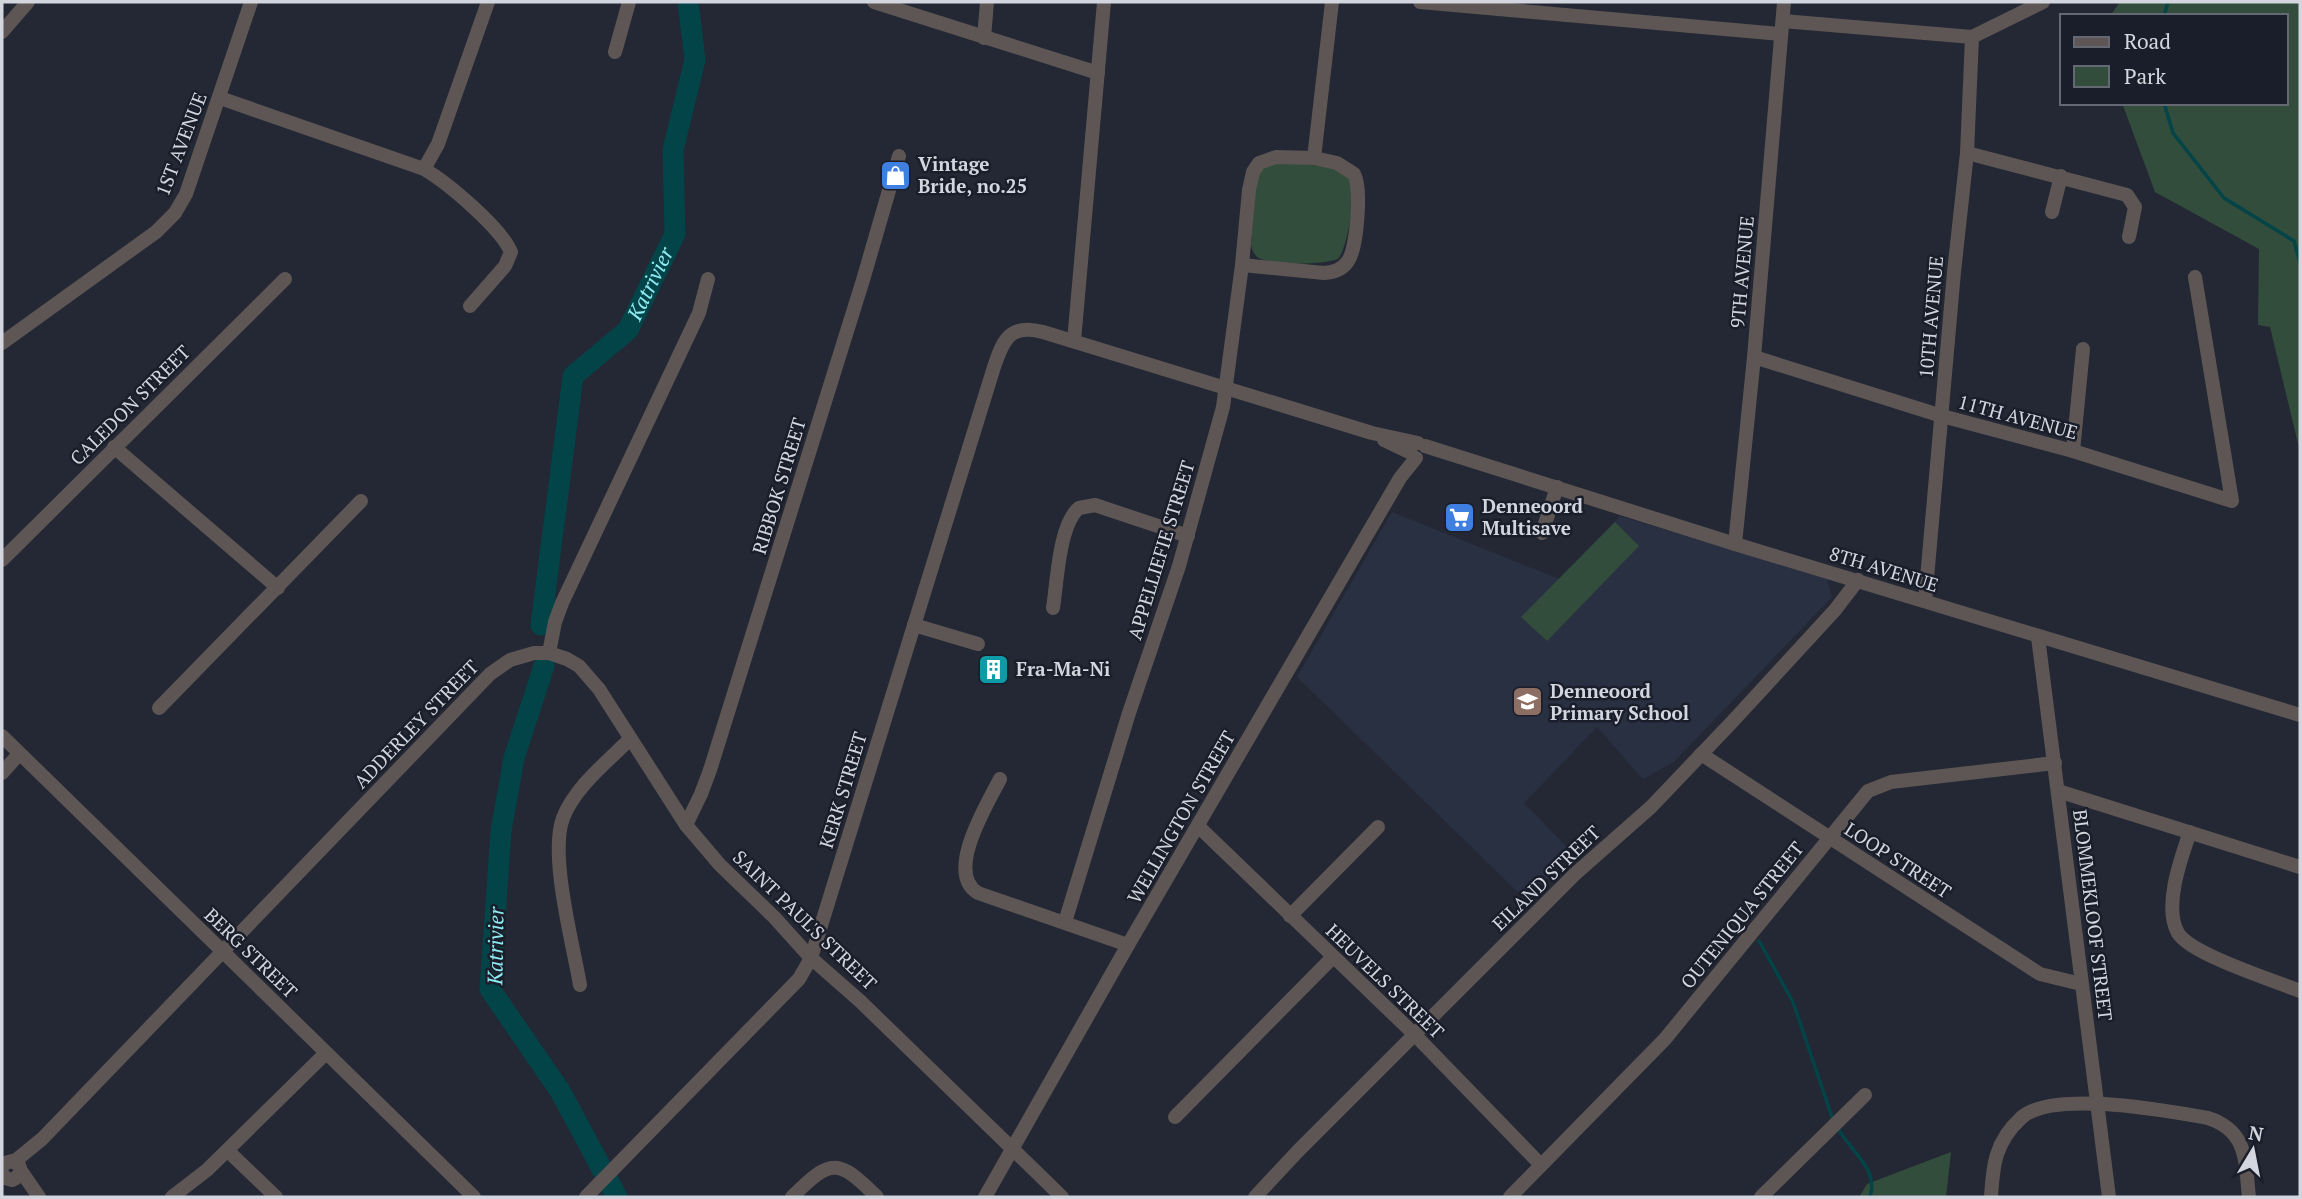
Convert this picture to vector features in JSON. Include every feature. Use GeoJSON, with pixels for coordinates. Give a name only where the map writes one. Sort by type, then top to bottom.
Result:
{"type":"FeatureCollection","features":[{"type":"Feature","properties":{"kind":"street"},"geometry":{"type":"LineString","coordinates":[[2,32],[28,2]]}},
{"type":"Feature","properties":{"kind":"street","name":"1ST AVENUE"},"geometry":{"type":"LineString","coordinates":[[2,343],[168,222],[187,194],[251,2]]}},
{"type":"Feature","properties":{"kind":"street"},"geometry":{"type":"LineString","coordinates":[[424,169],[438,144],[488,2]]}},
{"type":"Feature","properties":{"kind":"street"},"geometry":{"type":"LineString","coordinates":[[615,52],[629,2]]}},
{"type":"Feature","properties":{"kind":"street"},"geometry":{"type":"LineString","coordinates":[[874,2],[1098,73]]}},
{"type":"Feature","properties":{"kind":"street"},"geometry":{"type":"LineString","coordinates":[[984,38],[987,2]]}},
{"type":"Feature","properties":{"kind":"street"},"geometry":{"type":"LineString","coordinates":[[1074,341],[1104,2]]}},
{"type":"Feature","properties":{"kind":"street"},"geometry":{"type":"LineString","coordinates":[[1314,158],[1332,2]]}},
{"type":"Feature","properties":{"kind":"street"},"geometry":{"type":"LineString","coordinates":[[1420,2],[1972,37],[2043,2]]}},
{"type":"Feature","properties":{"kind":"street","name":"9TH AVENUE"},"geometry":{"type":"LineString","coordinates":[[1735,544],[1784,2]]}},
{"type":"Feature","properties":{"kind":"street","name":"10TH AVENUE"},"geometry":{"type":"LineString","coordinates":[[1925,601],[1967,153],[1972,37]]}},
{"type":"Feature","properties":{"kind":"street"},"geometry":{"type":"LineString","coordinates":[[220,98],[424,169],[475,210],[500,234],[511,252],[505,265],[470,306]]}},
{"type":"Feature","properties":{"kind":"street"},"geometry":{"type":"LineString","coordinates":[[1967,153],[2127,195],[2135,207],[2129,237]]}},
{"type":"Feature","properties":{"kind":"street","name":"RIBBOK STREET"},"geometry":{"type":"LineString","coordinates":[[686,825],[710,770],[899,156]]}},
{"type":"Feature","properties":{"kind":"street"},"geometry":{"type":"LineString","coordinates":[[1314,158],[1344,166],[1357,178],[1359,194],[1353,250],[1349,261],[1336,271],[1324,273],[1242,265],[1249,190],[1255,167],[1264,160],[1314,158]]}},
{"type":"Feature","properties":{"kind":"street"},"geometry":{"type":"LineString","coordinates":[[2052,212],[2061,176]]}},
{"type":"Feature","properties":{"kind":"street","name":"APPELLIEFIE STREET"},"geometry":{"type":"LineString","coordinates":[[1065,922],[1129,713],[1188,536],[1227,388],[1242,265]]}},
{"type":"Feature","properties":{"kind":"street","name":"11TH AVENUE"},"geometry":{"type":"LineString","coordinates":[[1754,357],[1942,416],[2073,452],[2232,501],[2195,277]]}},
{"type":"Feature","properties":{"kind":"street","name":"CALEDON STREET"},"geometry":{"type":"LineString","coordinates":[[2,559],[285,279]]}},
{"type":"Feature","properties":{"kind":"street"},"geometry":{"type":"LineString","coordinates":[[549,653],[562,603],[699,313],[708,279]]}},
{"type":"Feature","properties":{"kind":"street","name":"8TH AVENUE"},"geometry":{"type":"LineString","coordinates":[[1022,329],[1074,341],[1372,433],[1419,451],[1458,458],[1557,487],[2038,637],[2300,715]]}},
{"type":"Feature","properties":{"kind":"street","name":"KERK STREET"},"geometry":{"type":"LineString","coordinates":[[586,1197],[799,979],[811,958],[999,351],[1008,337],[1022,329]]}},
{"type":"Feature","properties":{"kind":"street"},"geometry":{"type":"LineString","coordinates":[[2073,452],[2083,349]]}},
{"type":"Feature","properties":{"kind":"street"},"geometry":{"type":"LineString","coordinates":[[114,447],[278,588]]}},
{"type":"Feature","properties":{"kind":"street","name":"WELLINGTON STREET"},"geometry":{"type":"LineString","coordinates":[[985,1197],[1128,945],[1400,478],[1419,451]]}},
{"type":"Feature","properties":{"kind":"street"},"geometry":{"type":"LineString","coordinates":[[1542,533],[1557,487]]}},
{"type":"Feature","properties":{"kind":"street"},"geometry":{"type":"LineString","coordinates":[[159,708],[361,501]]}},
{"type":"Feature","properties":{"kind":"street"},"geometry":{"type":"LineString","coordinates":[[1053,608],[1062,547],[1069,522],[1079,508],[1095,505],[1188,536]]}},
{"type":"Feature","properties":{"kind":"street","name":"EILAND STREET"},"geometry":{"type":"LineString","coordinates":[[1255,1197],[1575,874],[1651,807],[1835,610],[1858,580]]}},
{"type":"Feature","properties":{"kind":"street"},"geometry":{"type":"LineString","coordinates":[[914,625],[978,644]]}},
{"type":"Feature","properties":{"kind":"street","name":"BLOMMEKLOOF STREET"},"geometry":{"type":"LineString","coordinates":[[2038,637],[2109,1197]]}},
{"type":"Feature","properties":{"kind":"street","name":"ADDERLEY STREET"},"geometry":{"type":"LineString","coordinates":[[9,1170],[42,1139],[490,674],[510,660],[534,653],[549,653]]}},
{"type":"Feature","properties":{"kind":"street","name":"SAINT PAUL'S STREET"},"geometry":{"type":"LineString","coordinates":[[549,653],[567,659],[590,677],[686,825],[720,865],[774,917],[811,958],[860,1001],[1062,1197]]}},
{"type":"Feature","properties":{"kind":"street","name":"BERG STREET"},"geometry":{"type":"LineString","coordinates":[[2,736],[474,1197]]}},
{"type":"Feature","properties":{"kind":"street"},"geometry":{"type":"LineString","coordinates":[[580,985],[559,869],[560,830],[563,818],[573,801],[629,739]]}},
{"type":"Feature","properties":{"kind":"street"},"geometry":{"type":"LineString","coordinates":[[2,772],[19,754]]}},
{"type":"Feature","properties":{"kind":"street","name":"LOOP STREET"},"geometry":{"type":"LineString","coordinates":[[1701,754],[2040,974],[2081,984]]}},
{"type":"Feature","properties":{"kind":"street","name":"OUTENIQUA STREET"},"geometry":{"type":"LineString","coordinates":[[1510,1197],[1665,1039],[1862,797],[1876,786],[1891,782],[2055,763]]}},
{"type":"Feature","properties":{"kind":"street"},"geometry":{"type":"LineString","coordinates":[[1000,779],[968,850],[965,870],[967,881],[978,893],[1128,945]]}},
{"type":"Feature","properties":{"kind":"street"},"geometry":{"type":"LineString","coordinates":[[2058,791],[2300,867]]}},
{"type":"Feature","properties":{"kind":"street","name":"HEUVELS STREET"},"geometry":{"type":"LineString","coordinates":[[1199,827],[1414,1034],[1541,1166]]}},
{"type":"Feature","properties":{"kind":"street"},"geometry":{"type":"LineString","coordinates":[[1290,916],[1378,827]]}},
{"type":"Feature","properties":{"kind":"street"},"geometry":{"type":"LineString","coordinates":[[2190,832],[2174,890],[2174,918],[2178,932],[2199,950],[2300,991]]}},
{"type":"Feature","properties":{"kind":"street"},"geometry":{"type":"LineString","coordinates":[[1175,1117],[1333,957]]}},
{"type":"Feature","properties":{"kind":"street"},"geometry":{"type":"LineString","coordinates":[[172,1197],[208,1170],[326,1053]]}},
{"type":"Feature","properties":{"kind":"street"},"geometry":{"type":"LineString","coordinates":[[1760,1197],[1865,1095]]}},
{"type":"Feature","properties":{"kind":"street"},"geometry":{"type":"LineString","coordinates":[[1991,1197],[1996,1153],[2021,1118],[2036,1110],[2098,1103],[2197,1116],[2222,1123],[2242,1144],[2249,1197]]}},
{"type":"Feature","properties":{"kind":"street"},"geometry":{"type":"LineString","coordinates":[[228,1151],[276,1197]]}},
{"type":"Feature","properties":{"kind":"street"},"geometry":{"type":"LineString","coordinates":[[792,1197],[821,1170],[837,1167],[853,1175],[877,1197]]}},
{"type":"Feature","properties":{"kind":"street"},"geometry":{"type":"LineString","coordinates":[[9,1170],[38,1197]]}},
{"type":"Feature","properties":{"kind":"shaded area","name":"Denneoord Primary School"},"geometry":{"type":"Polygon","coordinates":[[[1392,512],[1559,579],[1620,516],[1827,579],[1832,597],[1674,762],[1643,779],[1597,727],[1524,803],[1572,852],[1526,900],[1297,677],[1392,512]]]}},
{"type":"Feature","properties":{"kind":"green space"},"geometry":{"type":"Polygon","coordinates":[[[2120,2],[2300,2],[2300,452],[2270,327],[2258,325],[2259,249],[2155,192],[2123,105],[2288,105],[2288,14],[2111,14],[2120,2]]]}},
{"type":"Feature","properties":{"kind":"green space"},"geometry":{"type":"Polygon","coordinates":[[[1275,162],[1346,170],[1353,187],[1353,202],[1347,235],[1338,259],[1288,263],[1268,261],[1254,254],[1251,246],[1256,176],[1259,168],[1275,162]]]}},
{"type":"Feature","properties":{"kind":"green space"},"geometry":{"type":"Polygon","coordinates":[[[1615,522],[1639,546],[1547,641],[1521,617],[1615,522]]]}},
{"type":"Feature","properties":{"kind":"green space"},"geometry":{"type":"Polygon","coordinates":[[[1951,1152],[1946,1197],[1859,1197],[1867,1184],[1951,1152]]]}},
{"type":"Feature","properties":{"kind":"waterway","name":"Katrivier"},"geometry":{"type":"LineString","coordinates":[[541,625],[573,376],[628,330],[675,234],[673,150],[695,60],[688,2]]}},
{"type":"Feature","properties":{"kind":"waterway"},"geometry":{"type":"LineString","coordinates":[[2165,14],[2168,2]]}},
{"type":"Feature","properties":{"kind":"waterway"},"geometry":{"type":"LineString","coordinates":[[2165,105],[2173,133],[2224,198],[2294,241],[2300,263]]}},
{"type":"Feature","properties":{"kind":"waterway","name":"Katrivier"},"geometry":{"type":"LineString","coordinates":[[544,666],[514,758],[501,831],[490,989],[560,1091],[617,1197]]}},
{"type":"Feature","properties":{"kind":"waterway"},"geometry":{"type":"LineString","coordinates":[[1759,941],[1793,1002],[1833,1120]]}},
{"type":"Feature","properties":{"kind":"waterway"},"geometry":{"type":"LineString","coordinates":[[1837,1127],[1867,1168],[1872,1187],[1870,1197]]}},
{"type":"Feature","properties":{"kind":"place","name":"Vintage Bride, no.25"},"geometry":{"type":"Point","coordinates":[895,175]}},
{"type":"Feature","properties":{"kind":"place","name":"Denneoord Multisave"},"geometry":{"type":"Point","coordinates":[1459,517]}},
{"type":"Feature","properties":{"kind":"place","name":"Fra-Ma-Ni"},"geometry":{"type":"Point","coordinates":[993,669]}},
{"type":"Feature","properties":{"kind":"place","name":"Denneoord Primary School"},"geometry":{"type":"Point","coordinates":[1527,702]}}]}
